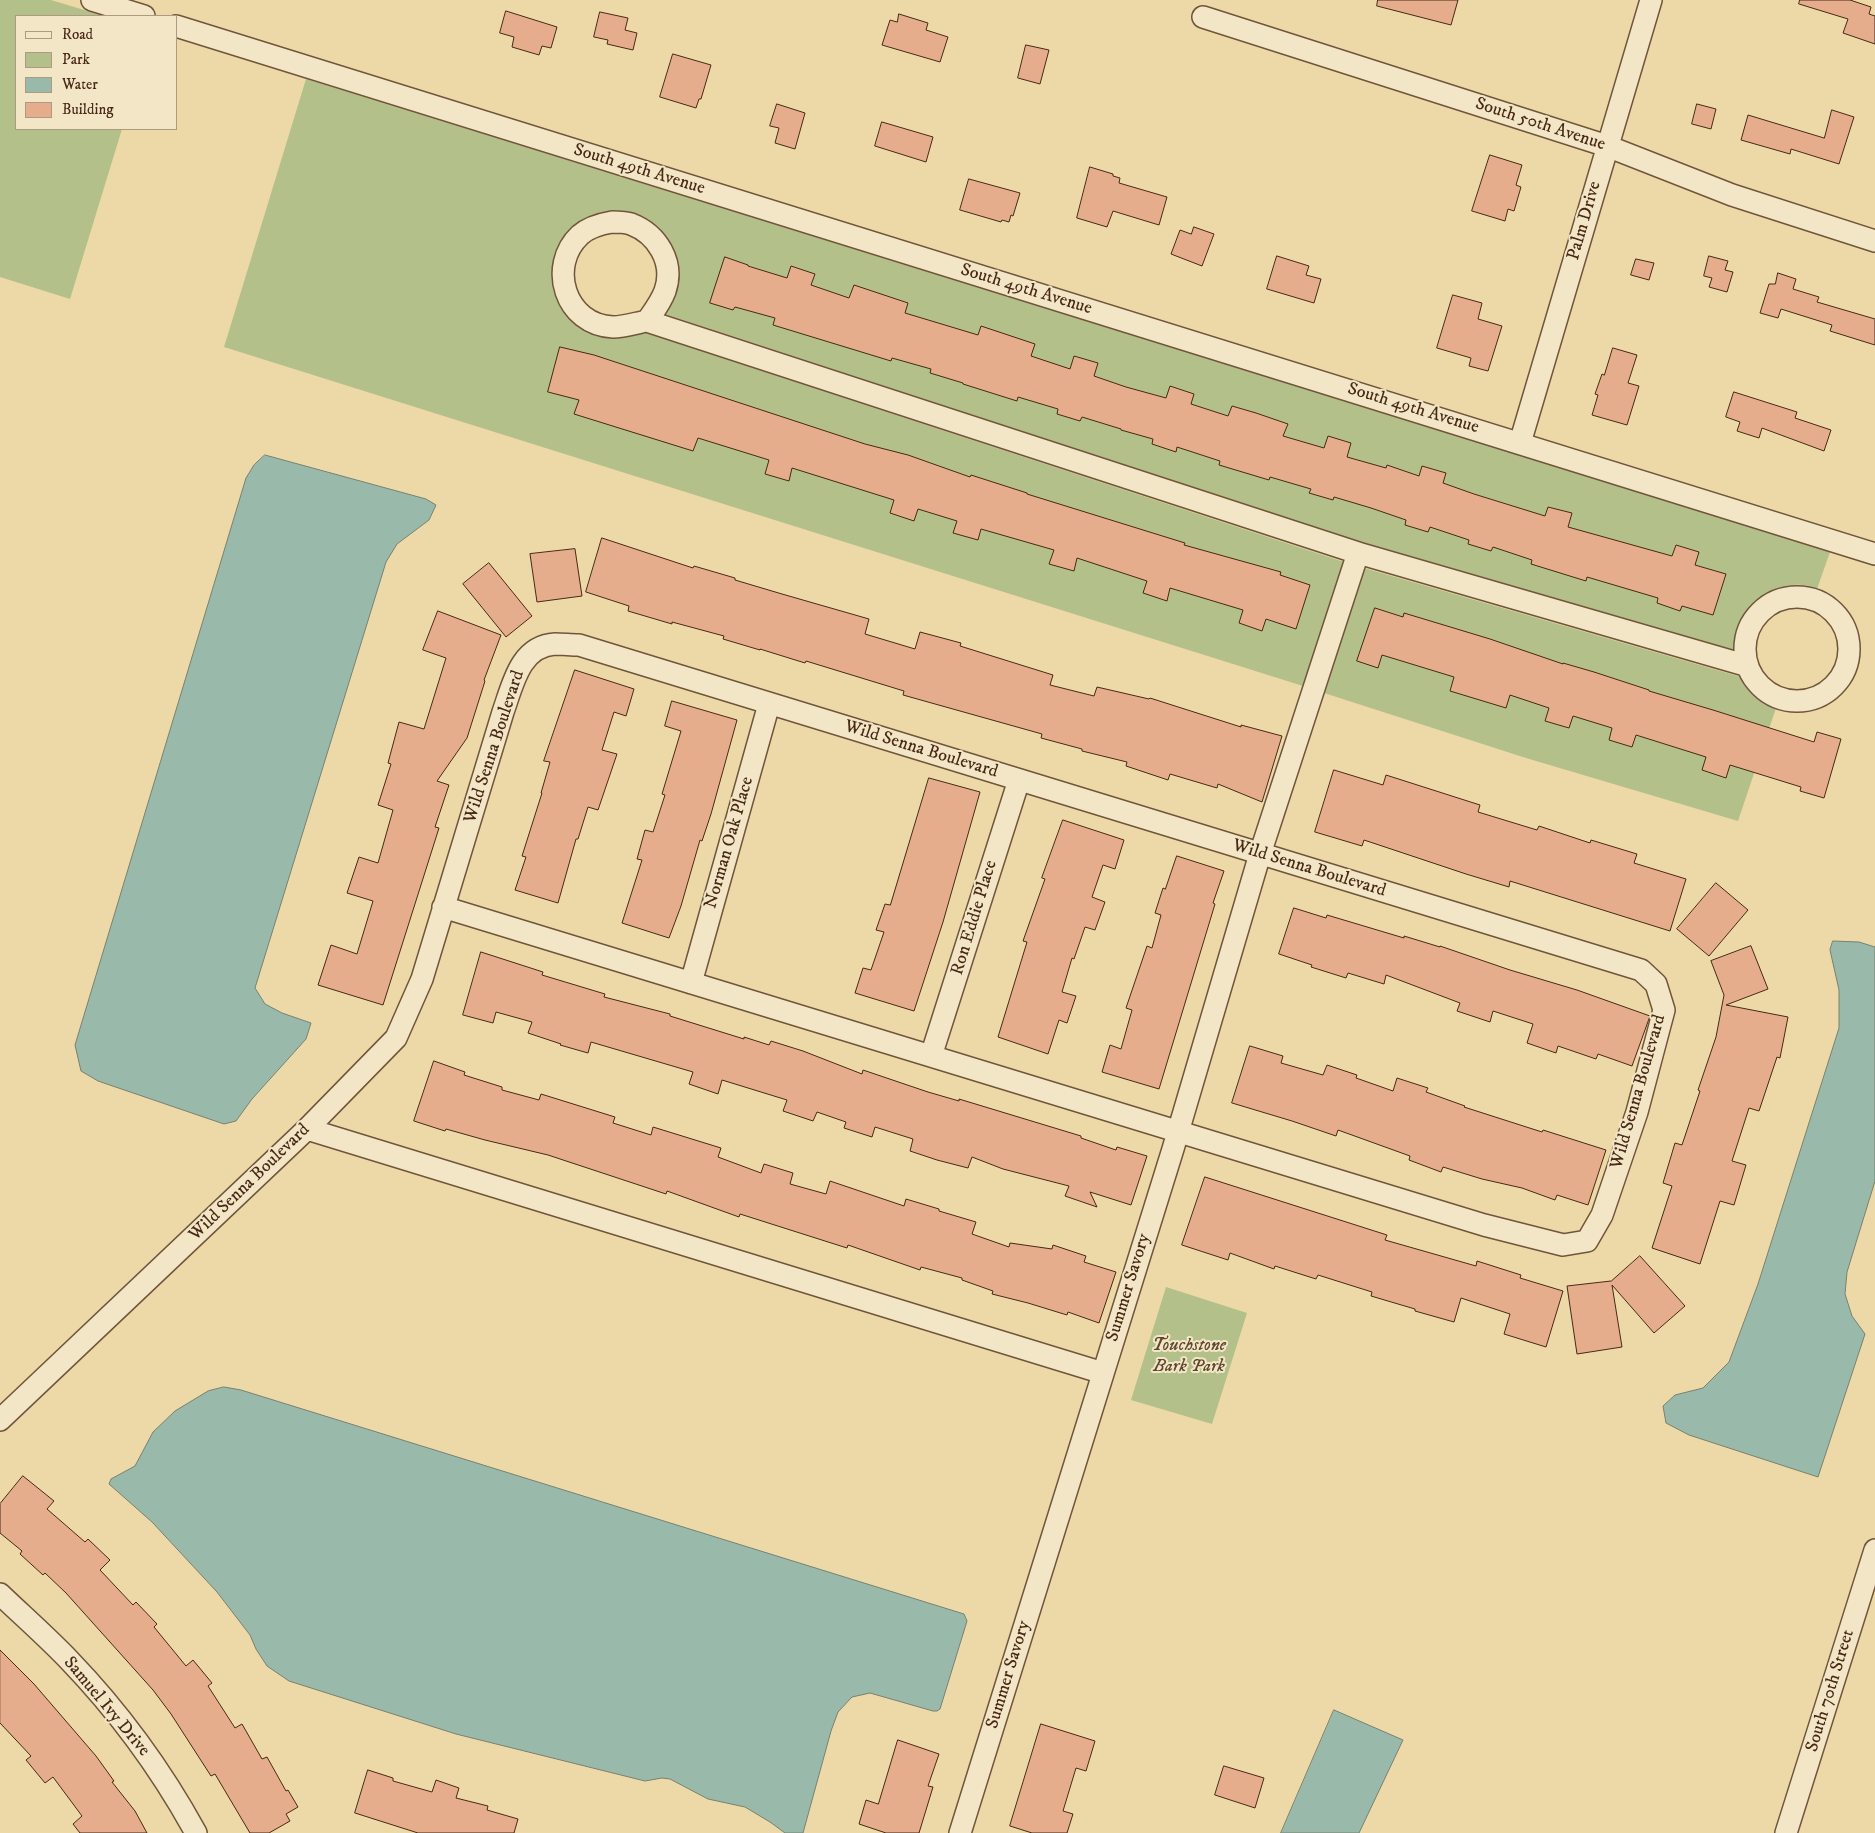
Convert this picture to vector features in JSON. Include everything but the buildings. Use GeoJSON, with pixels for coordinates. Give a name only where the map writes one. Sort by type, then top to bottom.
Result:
{"type":"FeatureCollection","features":[{"type":"Feature","properties":{"kind":"street"},"geometry":{"type":"LineString","coordinates":[[92,0],[141,15]]}},
{"type":"Feature","properties":{"kind":"street","name":"Palm Drive"},"geometry":{"type":"LineString","coordinates":[[1520,442],[1651,0]]}},
{"type":"Feature","properties":{"kind":"street","name":"South 50th Avenue"},"geometry":{"type":"LineString","coordinates":[[1203,17],[1607,146],[1732,196],[1875,241]]}},
{"type":"Feature","properties":{"kind":"street","name":"South 49th Avenue"},"geometry":{"type":"LineString","coordinates":[[178,27],[1520,442],[1875,554]]}},
{"type":"Feature","properties":{"kind":"street"},"geometry":{"type":"LineString","coordinates":[[647,321],[666,290],[668,273],[665,256],[657,242],[644,230],[629,223],[612,222],[595,225],[581,234],[569,248],[563,264],[563,282],[568,299],[580,313],[595,323],[612,327],[647,321],[1358,554],[1748,666],[1756,681],[1769,692],[1785,699],[1802,700],[1818,696],[1832,687],[1843,674],[1849,658],[1849,642],[1844,625],[1833,611],[1819,601],[1802,597],[1785,598],[1769,605],[1756,617],[1748,632],[1745,649],[1748,666]]}},
{"type":"Feature","properties":{"kind":"street","name":"Summer Savory"},"geometry":{"type":"LineString","coordinates":[[960,1833],[1178,1131],[1260,854],[1358,554]]}},
{"type":"Feature","properties":{"kind":"street","name":"Wild Senna Boulevard"},"geometry":{"type":"LineString","coordinates":[[0,1420],[307,1130],[396,1038],[422,978],[443,907],[503,712],[518,672],[524,660],[535,649],[554,644],[579,646],[1641,970],[1656,984],[1664,1010],[1637,1112],[1602,1215],[1587,1241],[1563,1245],[1484,1225],[443,907]]}},
{"type":"Feature","properties":{"kind":"street","name":"Norman Oak Place"},"geometry":{"type":"LineString","coordinates":[[691,983],[769,704]]}},
{"type":"Feature","properties":{"kind":"street","name":"Ron Eddie Place"},"geometry":{"type":"LineString","coordinates":[[931,1056],[1019,780]]}},
{"type":"Feature","properties":{"kind":"street"},"geometry":{"type":"LineString","coordinates":[[307,1130],[1103,1373]]}},
{"type":"Feature","properties":{"kind":"street","name":"South 70th Street"},"geometry":{"type":"LineString","coordinates":[[1786,1833],[1875,1550]]}},
{"type":"Feature","properties":{"kind":"street","name":"Samuel Ivy Drive"},"geometry":{"type":"LineString","coordinates":[[0,1594],[69,1660],[124,1723],[171,1791],[196,1833]]}},
{"type":"Feature","properties":{"kind":"green space"},"geometry":{"type":"Polygon","coordinates":[[[0,0],[51,0],[101,15],[15,15],[15,130],[122,130],[70,299],[0,277],[0,0]]]}},
{"type":"Feature","properties":{"kind":"green space"},"geometry":{"type":"Polygon","coordinates":[[[306,79],[1830,552],[1817,589],[1804,585],[1782,587],[1773,590],[1748,609],[1738,627],[1734,650],[1361,542],[665,314],[677,284],[678,266],[676,257],[663,231],[653,222],[637,214],[625,211],[602,212],[582,221],[567,235],[557,252],[552,272],[554,293],[563,311],[580,327],[591,333],[603,337],[616,338],[646,333],[1344,562],[1303,686],[224,347],[306,79]]]}},
{"type":"Feature","properties":{"kind":"green space"},"geometry":{"type":"Polygon","coordinates":[[[1364,568],[1741,677],[1756,696],[1776,708],[1738,821],[1526,758],[1324,693],[1364,568]]]}},
{"type":"Feature","properties":{"kind":"green space","name":"Touchstone Bark Park"},"geometry":{"type":"Polygon","coordinates":[[[1166,1287],[1247,1313],[1212,1424],[1131,1400],[1166,1287]]]}},
{"type":"Feature","properties":{"kind":"water"},"geometry":{"type":"Polygon","coordinates":[[[265,455],[426,499],[436,505],[429,520],[397,544],[386,562],[255,988],[265,1004],[282,1013],[311,1023],[306,1039],[252,1099],[236,1121],[224,1124],[98,1081],[81,1071],[75,1045],[246,478],[254,465],[265,455]]]}},
{"type":"Feature","properties":{"kind":"water"},"geometry":{"type":"Polygon","coordinates":[[[1833,941],[1859,942],[1875,947],[1875,1181],[1847,1272],[1845,1294],[1852,1316],[1865,1334],[1818,1477],[1689,1435],[1666,1423],[1663,1406],[1675,1395],[1703,1388],[1729,1362],[1758,1284],[1839,1028],[1839,990],[1830,950],[1833,941]]]}},
{"type":"Feature","properties":{"kind":"water"},"geometry":{"type":"Polygon","coordinates":[[[224,1387],[241,1390],[964,1614],[967,1621],[940,1709],[933,1711],[870,1693],[852,1697],[838,1712],[831,1731],[803,1833],[785,1833],[745,1807],[708,1799],[670,1779],[662,1778],[645,1781],[456,1734],[289,1681],[267,1666],[250,1635],[217,1592],[152,1522],[109,1484],[111,1479],[135,1466],[153,1432],[175,1411],[208,1391],[224,1387]]]}},
{"type":"Feature","properties":{"kind":"water"},"geometry":{"type":"Polygon","coordinates":[[[1334,1710],[1403,1740],[1359,1833],[1281,1833],[1334,1710]]]}}]}
